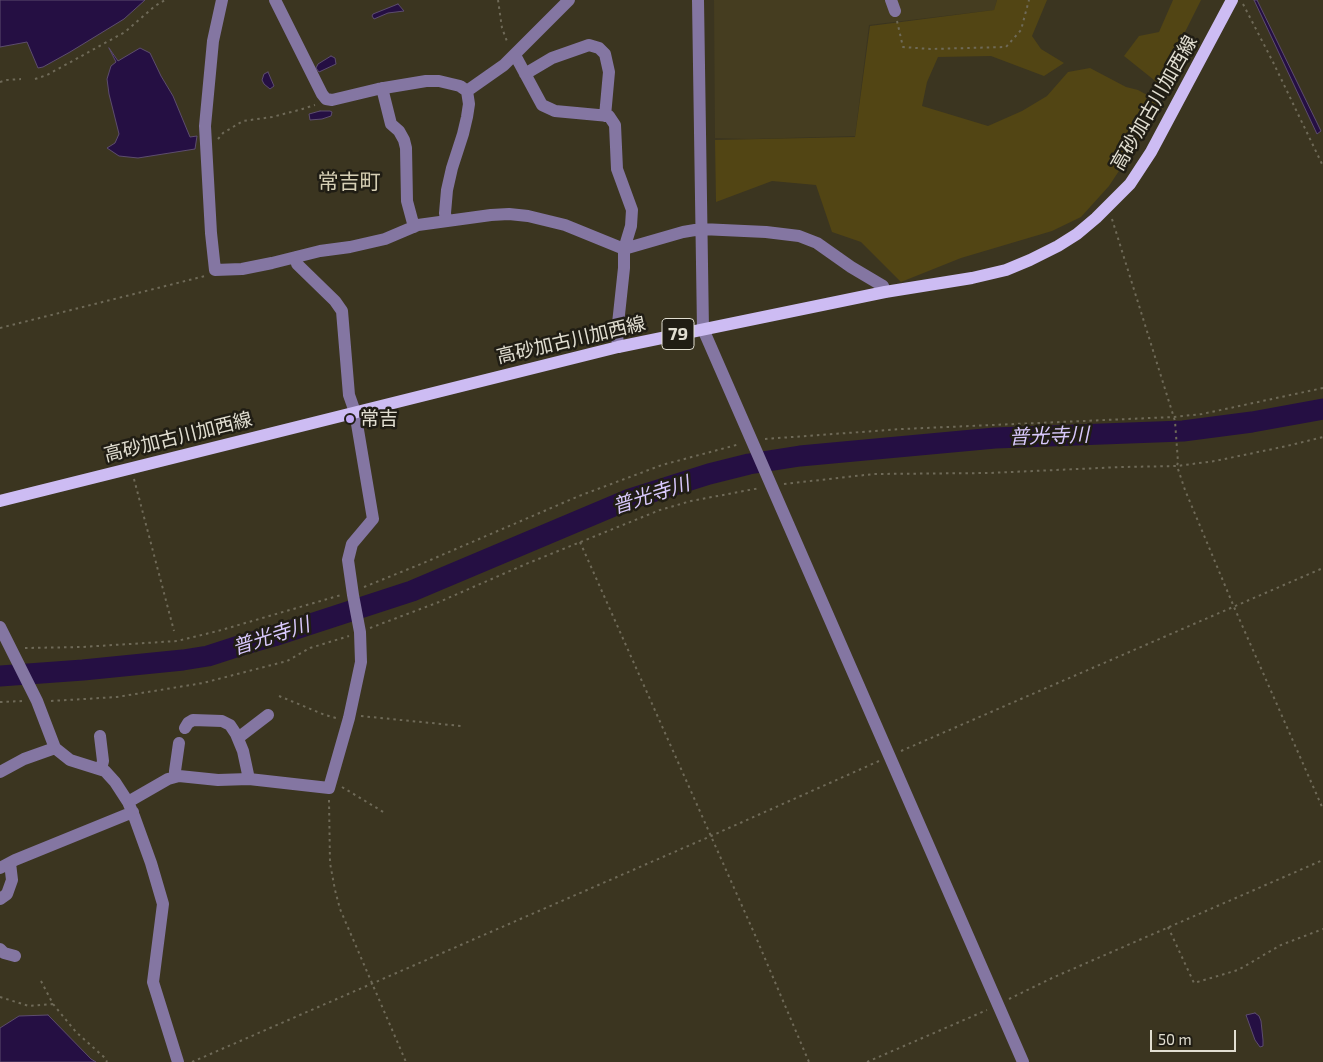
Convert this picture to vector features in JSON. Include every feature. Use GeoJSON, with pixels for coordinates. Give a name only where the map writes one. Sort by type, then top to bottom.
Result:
{"type":"FeatureCollection","features":[{"type":"Feature","properties":{"kind":"main road","name":"高砂加古川加西線"},"geometry":{"type":"LineString","coordinates":[[0,501],[618,347],[885,292],[972,278],[1006,270],[1058,246],[1077,234],[1108,207],[1130,184],[1151,152],[1232,0]]}},
{"type":"Feature","properties":{"kind":"street"},"geometry":{"type":"LineString","coordinates":[[222,0],[213,41],[205,126],[211,233],[216,270],[272,263],[320,251],[350,247],[385,239],[414,227],[446,221],[509,214],[528,216],[565,225],[624,249],[683,232],[701,229],[766,232],[799,236],[816,244],[883,286],[885,292]]}},
{"type":"Feature","properties":{"kind":"street"},"geometry":{"type":"LineString","coordinates":[[275,0],[326,99],[332,100],[382,88],[426,81],[439,81],[460,86],[467,91],[469,104],[467,117],[464,134],[452,168],[447,190],[446,221]]}},
{"type":"Feature","properties":{"kind":"street"},"geometry":{"type":"LineString","coordinates":[[467,91],[515,56],[569,0]]}},
{"type":"Feature","properties":{"kind":"street"},"geometry":{"type":"LineString","coordinates":[[698,0],[703,329],[1022,1062]]}},
{"type":"Feature","properties":{"kind":"street"},"geometry":{"type":"LineString","coordinates":[[525,74],[552,58],[589,45],[600,48],[605,54],[609,72],[606,116]]}},
{"type":"Feature","properties":{"kind":"street"},"geometry":{"type":"LineString","coordinates":[[515,56],[542,105],[555,111],[609,116],[615,125],[617,170],[632,210],[631,226],[624,249],[624,268],[617,333],[618,347]]}},
{"type":"Feature","properties":{"kind":"street"},"geometry":{"type":"LineString","coordinates":[[382,88],[391,124],[399,131],[406,148],[408,201],[414,227]]}},
{"type":"Feature","properties":{"kind":"street"},"geometry":{"type":"LineString","coordinates":[[0,899],[7,894],[12,880],[5,865],[130,807],[175,777],[218,780],[249,779],[330,785],[349,718],[361,662],[360,631],[348,560],[352,544],[373,519],[355,412],[349,395],[342,311],[335,301],[297,264],[296,257]]}},
{"type":"Feature","properties":{"kind":"street"},"geometry":{"type":"LineString","coordinates":[[0,627],[35,698],[56,748],[70,760],[105,771],[115,782],[130,807],[151,863],[163,904],[153,982],[178,1062]]}},
{"type":"Feature","properties":{"kind":"street"},"geometry":{"type":"LineString","coordinates":[[238,738],[268,715]]}},
{"type":"Feature","properties":{"kind":"street"},"geometry":{"type":"LineString","coordinates":[[185,728],[193,720],[222,721],[230,725],[243,751],[249,779]]}},
{"type":"Feature","properties":{"kind":"street"},"geometry":{"type":"LineString","coordinates":[[100,736],[103,762],[101,769]]}},
{"type":"Feature","properties":{"kind":"street"},"geometry":{"type":"LineString","coordinates":[[175,777],[174,771],[179,743]]}},
{"type":"Feature","properties":{"kind":"street"},"geometry":{"type":"LineString","coordinates":[[0,772],[24,759],[56,748]]}},
{"type":"Feature","properties":{"kind":"street"},"geometry":{"type":"LineString","coordinates":[[0,949],[4,953],[15,956]]}},
{"type":"Feature","properties":{"kind":"path"},"geometry":{"type":"LineString","coordinates":[[35,79],[47,75],[125,32],[155,6],[165,0]]}},
{"type":"Feature","properties":{"kind":"path"},"geometry":{"type":"LineString","coordinates":[[498,0],[502,28],[515,56]]}},
{"type":"Feature","properties":{"kind":"path"},"geometry":{"type":"LineString","coordinates":[[893,5],[903,47],[930,49],[1006,46],[1021,30],[1029,0]]}},
{"type":"Feature","properties":{"kind":"path"},"geometry":{"type":"LineString","coordinates":[[1241,0],[1323,166]]}},
{"type":"Feature","properties":{"kind":"path"},"geometry":{"type":"LineString","coordinates":[[0,82],[21,79]]}},
{"type":"Feature","properties":{"kind":"path"},"geometry":{"type":"LineString","coordinates":[[206,148],[211,147],[223,133],[243,122],[299,110],[326,99]]}},
{"type":"Feature","properties":{"kind":"path"},"geometry":{"type":"LineString","coordinates":[[1108,207],[1173,417],[1177,466],[1185,490],[1323,810]]}},
{"type":"Feature","properties":{"kind":"path"},"geometry":{"type":"LineString","coordinates":[[0,328],[203,277],[216,270]]}},
{"type":"Feature","properties":{"kind":"path"},"geometry":{"type":"LineString","coordinates":[[13,651],[177,641],[218,631],[353,593],[588,492],[662,465],[753,443],[902,429],[1173,417],[1202,414],[1323,388]]}},
{"type":"Feature","properties":{"kind":"path"},"geometry":{"type":"LineString","coordinates":[[0,702],[35,698],[117,697],[203,683],[287,661],[310,648],[439,602],[526,564],[660,510],[770,483],[874,474],[989,473],[1177,466],[1215,461],[1323,437]]}},
{"type":"Feature","properties":{"kind":"path"},"geometry":{"type":"LineString","coordinates":[[131,468],[174,631]]}},
{"type":"Feature","properties":{"kind":"path"},"geometry":{"type":"LineString","coordinates":[[580,542],[809,1062]]}},
{"type":"Feature","properties":{"kind":"path"},"geometry":{"type":"LineString","coordinates":[[192,1062],[1323,568]]}},
{"type":"Feature","properties":{"kind":"path"},"geometry":{"type":"LineString","coordinates":[[279,696],[325,715],[461,726]]}},
{"type":"Feature","properties":{"kind":"path"},"geometry":{"type":"LineString","coordinates":[[385,813],[338,784],[330,785],[330,863],[334,890],[371,984],[406,1062]]}},
{"type":"Feature","properties":{"kind":"path"},"geometry":{"type":"LineString","coordinates":[[867,1062],[998,1005],[1052,978],[1323,860]]}},
{"type":"Feature","properties":{"kind":"path"},"geometry":{"type":"LineString","coordinates":[[1168,928],[1194,983],[1238,970],[1281,945],[1323,929]]}},
{"type":"Feature","properties":{"kind":"path"},"geometry":{"type":"LineString","coordinates":[[41,981],[54,1004],[76,1032],[107,1062]]}},
{"type":"Feature","properties":{"kind":"path"},"geometry":{"type":"LineString","coordinates":[[0,997],[29,1006],[54,1004]]}},
{"type":"Feature","properties":{"kind":"shaded area"},"geometry":{"type":"Polygon","coordinates":[[[0,0],[145,0],[124,19],[70,52],[38,68],[27,42],[0,47],[0,0]]]}},
{"type":"Feature","properties":{"kind":"shaded area"},"geometry":{"type":"Polygon","coordinates":[[[714,0],[997,0],[994,10],[869,25],[855,136],[750,139],[715,138],[714,0]]]}},
{"type":"Feature","properties":{"kind":"shaded area"},"geometry":{"type":"Polygon","coordinates":[[[997,0],[1047,0],[1032,36],[1041,49],[1064,63],[1044,76],[991,56],[938,57],[927,82],[922,106],[988,126],[1022,111],[1047,96],[1068,72],[1090,68],[1126,87],[1138,90],[1165,105],[1109,186],[1081,217],[1052,231],[961,258],[901,282],[861,242],[832,232],[816,185],[772,181],[716,202],[715,140],[855,137],[870,26],[994,10],[997,0]]]}},
{"type":"Feature","properties":{"kind":"shaded area"},"geometry":{"type":"Polygon","coordinates":[[[1173,0],[1201,0],[1159,84],[1124,56],[1139,36],[1159,32],[1173,0]]]}},
{"type":"Feature","properties":{"kind":"shaded area"},"geometry":{"type":"Polygon","coordinates":[[[1254,0],[1257,0],[1321,131],[1317,134],[1254,0]]]}},
{"type":"Feature","properties":{"kind":"shaded area"},"geometry":{"type":"Polygon","coordinates":[[[398,4],[404,11],[388,13],[374,19],[372,16],[373,14],[398,4]]]}},
{"type":"Feature","properties":{"kind":"shaded area"},"geometry":{"type":"Polygon","coordinates":[[[109,48],[118,61],[140,48],[150,53],[173,96],[190,137],[197,136],[195,149],[138,158],[119,156],[107,148],[115,143],[119,134],[107,79],[111,66],[116,62],[109,48]]]}},
{"type":"Feature","properties":{"kind":"shaded area"},"geometry":{"type":"Polygon","coordinates":[[[331,56],[335,58],[336,64],[319,72],[316,68],[318,64],[331,56]]]}},
{"type":"Feature","properties":{"kind":"shaded area"},"geometry":{"type":"Polygon","coordinates":[[[268,72],[274,86],[270,89],[262,80],[264,74],[268,72]]]}},
{"type":"Feature","properties":{"kind":"shaded area"},"geometry":{"type":"Polygon","coordinates":[[[330,111],[332,112],[331,116],[310,120],[309,114],[330,111]]]}},
{"type":"Feature","properties":{"kind":"shaded area"},"geometry":{"type":"Polygon","coordinates":[[[1255,1013],[1261,1021],[1263,1046],[1260,1047],[1255,1040],[1246,1015],[1255,1013]]]}},
{"type":"Feature","properties":{"kind":"shaded area"},"geometry":{"type":"Polygon","coordinates":[[[48,1015],[96,1062],[0,1062],[0,1028],[19,1016],[48,1015]]]}},
{"type":"Feature","properties":{"kind":"waterway","name":"普光寺川"},"geometry":{"type":"LineString","coordinates":[[0,676],[83,670],[208,656],[412,591],[630,499],[709,474],[749,464],[800,456],[995,438],[1183,431],[1252,422],[1323,409]]}},
{"type":"Feature","properties":{"kind":"place","name":"常吉"},"geometry":{"type":"Point","coordinates":[350,419]}},
{"type":"Feature","properties":{"kind":"district","name":"常吉町"},"geometry":{"type":"Point","coordinates":[349,182]}}]}
